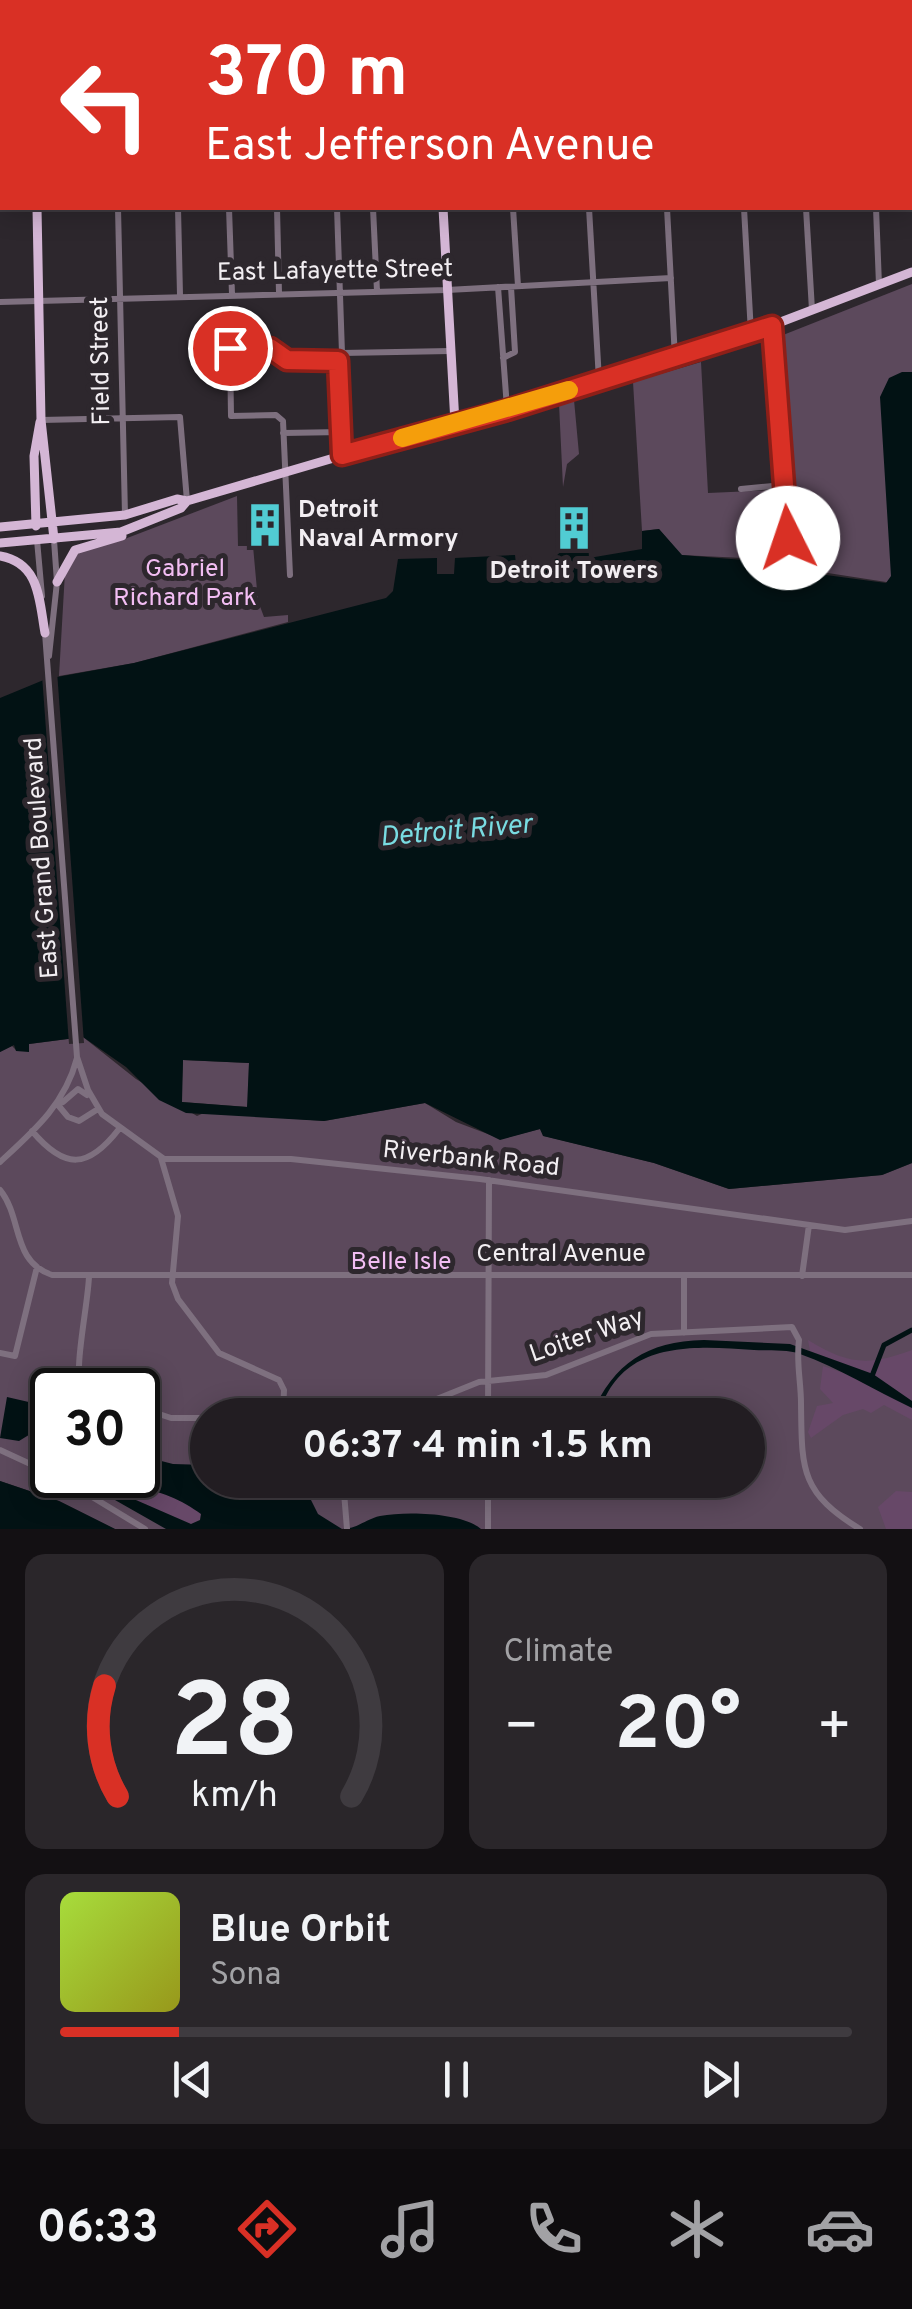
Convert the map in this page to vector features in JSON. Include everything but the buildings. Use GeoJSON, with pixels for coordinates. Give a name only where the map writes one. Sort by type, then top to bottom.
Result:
{"type":"FeatureCollection","features":[{"type":"Feature","properties":{"kind":"main road","name":"East Grand Boulevard"},"geometry":{"type":"LineString","coordinates":[[37,210],[41,420],[37,540]]}},
{"type":"Feature","properties":{"kind":"main road"},"geometry":{"type":"LineString","coordinates":[[442,210],[456,423]]}},
{"type":"Feature","properties":{"kind":"main road"},"geometry":{"type":"LineString","coordinates":[[57,582],[76,550],[122,536],[187,501],[507,410],[751,334],[912,272]]}},
{"type":"Feature","properties":{"kind":"main road","name":"East Grand Boulevard"},"geometry":{"type":"LineString","coordinates":[[40,458],[54,538]]}},
{"type":"Feature","properties":{"kind":"main road"},"geometry":{"type":"LineString","coordinates":[[0,528],[125,515],[177,499],[187,501]]}},
{"type":"Feature","properties":{"kind":"main road"},"geometry":{"type":"LineString","coordinates":[[36,504],[43,513],[48,504]]}},
{"type":"Feature","properties":{"kind":"main road"},"geometry":{"type":"LineString","coordinates":[[66,537],[73,532],[109,528],[111,521],[103,517]]}},
{"type":"Feature","properties":{"kind":"main road"},"geometry":{"type":"LineString","coordinates":[[36,524],[54,538]]}},
{"type":"Feature","properties":{"kind":"main road"},"geometry":{"type":"LineString","coordinates":[[0,543],[135,528]]}},
{"type":"Feature","properties":{"kind":"main road"},"geometry":{"type":"LineString","coordinates":[[0,556],[18,561],[33,576],[44,634]]}},
{"type":"Feature","properties":{"kind":"street","name":"Field Street"},"geometry":{"type":"LineString","coordinates":[[118,210],[125,515]]}},
{"type":"Feature","properties":{"kind":"street"},"geometry":{"type":"LineString","coordinates":[[178,210],[180,295]]}},
{"type":"Feature","properties":{"kind":"street"},"geometry":{"type":"LineString","coordinates":[[230,210],[232,294]]}},
{"type":"Feature","properties":{"kind":"street"},"geometry":{"type":"LineString","coordinates":[[277,210],[279,293]]}},
{"type":"Feature","properties":{"kind":"street"},"geometry":{"type":"LineString","coordinates":[[337,210],[343,354],[450,352]]}},
{"type":"Feature","properties":{"kind":"street"},"geometry":{"type":"LineString","coordinates":[[372,210],[377,291]]}},
{"type":"Feature","properties":{"kind":"street"},"geometry":{"type":"LineString","coordinates":[[503,358],[515,352],[514,210]]}},
{"type":"Feature","properties":{"kind":"street"},"geometry":{"type":"LineString","coordinates":[[589,210],[599,380]]}},
{"type":"Feature","properties":{"kind":"street"},"geometry":{"type":"LineString","coordinates":[[666,210],[675,358]]}},
{"type":"Feature","properties":{"kind":"street"},"geometry":{"type":"LineString","coordinates":[[744,210],[751,334]]}},
{"type":"Feature","properties":{"kind":"street"},"geometry":{"type":"LineString","coordinates":[[806,210],[812,311]]}},
{"type":"Feature","properties":{"kind":"street"},"geometry":{"type":"LineString","coordinates":[[876,210],[879,285]]}},
{"type":"Feature","properties":{"kind":"street","name":"East Lafayette Street"},"geometry":{"type":"LineString","coordinates":[[0,302],[447,290],[671,278]]}},
{"type":"Feature","properties":{"kind":"street"},"geometry":{"type":"LineString","coordinates":[[498,287],[507,410]]}},
{"type":"Feature","properties":{"kind":"street"},"geometry":{"type":"LineString","coordinates":[[772,326],[784,496],[788,538],[798,544],[807,542],[814,530],[807,504],[802,498],[784,496]]}},
{"type":"Feature","properties":{"kind":"street"},"geometry":{"type":"LineString","coordinates":[[290,575],[280,417],[231,416],[230,348],[270,348],[287,360],[338,361],[342,455]]}},
{"type":"Feature","properties":{"kind":"street"},"geometry":{"type":"LineString","coordinates":[[41,420],[181,418],[187,501]]}},
{"type":"Feature","properties":{"kind":"street"},"geometry":{"type":"LineString","coordinates":[[283,433],[342,432]]}},
{"type":"Feature","properties":{"kind":"street"},"geometry":{"type":"LineString","coordinates":[[742,489],[784,486]]}},
{"type":"Feature","properties":{"kind":"street","name":"East Grand Boulevard"},"geometry":{"type":"LineString","coordinates":[[49,658],[57,582],[54,538]]}},
{"type":"Feature","properties":{"kind":"street","name":"East Grand Boulevard"},"geometry":{"type":"LineString","coordinates":[[37,540],[77,1055]]}},
{"type":"Feature","properties":{"kind":"street"},"geometry":{"type":"LineString","coordinates":[[39,555],[46,548],[56,555]]}},
{"type":"Feature","properties":{"kind":"street"},"geometry":{"type":"LineString","coordinates":[[58,1105],[70,1084],[77,1055]]}},
{"type":"Feature","properties":{"kind":"street"},"geometry":{"type":"LineString","coordinates":[[77,1055],[98,1109]]}},
{"type":"Feature","properties":{"kind":"street"},"geometry":{"type":"LineString","coordinates":[[0,1163],[80,1088],[119,1129],[162,1158],[178,1216],[172,1275],[184,1309],[214,1349],[280,1382],[284,1398]]}},
{"type":"Feature","properties":{"kind":"street"},"geometry":{"type":"LineString","coordinates":[[58,1105],[75,1120],[87,1119],[98,1109]]}},
{"type":"Feature","properties":{"kind":"street"},"geometry":{"type":"LineString","coordinates":[[32,1131],[57,1155],[75,1162],[92,1156],[119,1129]]}},
{"type":"Feature","properties":{"kind":"street","name":"Riverbank Road"},"geometry":{"type":"LineString","coordinates":[[162,1158],[290,1159],[489,1180],[856,1230],[912,1220]]}},
{"type":"Feature","properties":{"kind":"street"},"geometry":{"type":"LineString","coordinates":[[488,1398],[489,1180]]}},
{"type":"Feature","properties":{"kind":"street"},"geometry":{"type":"LineString","coordinates":[[0,1353],[15,1356],[36,1267],[17,1236],[2,1193]]}},
{"type":"Feature","properties":{"kind":"street"},"geometry":{"type":"LineString","coordinates":[[802,1276],[809,1225]]}},
{"type":"Feature","properties":{"kind":"street","name":"Central Avenue"},"geometry":{"type":"LineString","coordinates":[[36,1267],[68,1275],[912,1275]]}},
{"type":"Feature","properties":{"kind":"street"},"geometry":{"type":"LineString","coordinates":[[82,1368],[89,1275]]}},
{"type":"Feature","properties":{"kind":"street"},"geometry":{"type":"LineString","coordinates":[[684,1275],[684,1332]]}},
{"type":"Feature","properties":{"kind":"street","name":"Loiter Way"},"geometry":{"type":"LineString","coordinates":[[442,1398],[488,1381],[536,1378],[651,1334],[796,1330],[804,1467],[830,1509],[860,1529]]}},
{"type":"Feature","properties":{"kind":"street"},"geometry":{"type":"LineString","coordinates":[[160,1415],[190,1418]]}},
{"type":"Feature","properties":{"kind":"street"},"geometry":{"type":"LineString","coordinates":[[0,1450],[30,1463]]}},
{"type":"Feature","properties":{"kind":"street"},"geometry":{"type":"LineString","coordinates":[[94,1498],[145,1529]]}},
{"type":"Feature","properties":{"kind":"street"},"geometry":{"type":"LineString","coordinates":[[345,1498],[347,1527]]}},
{"type":"Feature","properties":{"kind":"street"},"geometry":{"type":"LineString","coordinates":[[488,1498],[488,1528]]}},
{"type":"Feature","properties":{"kind":"green space"},"geometry":{"type":"Polygon","coordinates":[[[912,284],[912,586],[789,567],[778,337],[912,284]]]}},
{"type":"Feature","properties":{"kind":"green space"},"geometry":{"type":"Polygon","coordinates":[[[701,362],[708,493],[772,490],[773,497],[780,499],[780,562],[772,561],[772,552],[768,562],[747,560],[746,545],[743,558],[681,555],[659,529],[642,531],[633,382],[701,362]]]}},
{"type":"Feature","properties":{"kind":"green space"},"geometry":{"type":"Polygon","coordinates":[[[574,400],[579,454],[567,464],[563,487],[559,404],[574,400]]]}},
{"type":"Feature","properties":{"kind":"green space","name":"Gabriel Richard Park"},"geometry":{"type":"Polygon","coordinates":[[[237,496],[238,546],[253,546],[258,601],[264,617],[288,615],[288,622],[134,663],[59,676],[65,572],[79,551],[122,540],[237,496]]]}},
{"type":"Feature","properties":{"kind":"green space","name":"Belle Isle"},"geometry":{"type":"Polygon","coordinates":[[[83,1037],[136,1079],[197,1116],[206,1112],[324,1121],[425,1103],[456,1122],[501,1139],[540,1129],[544,1136],[654,1163],[729,1189],[882,1175],[912,1163],[912,1529],[115,1529],[50,1498],[160,1498],[160,1368],[30,1368],[30,1491],[0,1481],[0,1052],[12,1046],[17,1051],[29,1051],[29,1044],[83,1037]]]}},
{"type":"Feature","properties":{"kind":"green space"},"geometry":{"type":"Polygon","coordinates":[[[183,1060],[249,1063],[248,1107],[181,1102],[183,1060]]]}},
{"type":"Feature","properties":{"kind":"shaded area"},"geometry":{"type":"Polygon","coordinates":[[[808,1340],[835,1354],[859,1360],[883,1359],[912,1350],[912,1401],[869,1373],[810,1351],[808,1340]]]}},
{"type":"Feature","properties":{"kind":"shaded area"},"geometry":{"type":"Polygon","coordinates":[[[823,1366],[864,1380],[912,1408],[912,1420],[884,1405],[871,1413],[863,1409],[843,1415],[811,1438],[808,1432],[817,1406],[833,1403],[820,1389],[823,1366]]]}},
{"type":"Feature","properties":{"kind":"shaded area"},"geometry":{"type":"Polygon","coordinates":[[[896,1491],[912,1492],[912,1529],[886,1529],[878,1507],[896,1491]]]}},
{"type":"Feature","properties":{"kind":"shaded area"},"geometry":{"type":"Polygon","coordinates":[[[160,1494],[177,1499],[201,1513],[200,1520],[191,1524],[131,1498],[160,1498],[160,1494]]]}},
{"type":"Feature","properties":{"kind":"water","name":"Detroit River"},"geometry":{"type":"Polygon","coordinates":[[[912,372],[912,1163],[882,1175],[729,1189],[654,1163],[543,1136],[540,1129],[500,1140],[425,1103],[324,1121],[186,1113],[159,1100],[126,1067],[83,1037],[29,1044],[29,1052],[16,1051],[14,1045],[0,1052],[0,698],[46,679],[134,663],[386,598],[393,591],[398,559],[437,558],[437,574],[454,574],[455,558],[515,555],[517,574],[543,568],[567,546],[588,542],[589,558],[642,549],[642,531],[659,529],[682,555],[743,560],[742,545],[747,545],[748,560],[767,562],[767,552],[772,552],[772,563],[782,565],[782,570],[810,569],[811,573],[886,583],[891,576],[880,397],[889,378],[912,372]],[[183,1060],[182,1102],[247,1107],[249,1063],[183,1060]]]}},
{"type":"Feature","properties":{"kind":"water"},"geometry":{"type":"Polygon","coordinates":[[[683,1342],[790,1344],[873,1374],[912,1401],[912,1408],[795,1352],[706,1348],[660,1353],[640,1361],[623,1373],[606,1398],[600,1398],[635,1358],[683,1342]]]}},
{"type":"Feature","properties":{"kind":"water"},"geometry":{"type":"Polygon","coordinates":[[[7,1397],[30,1402],[30,1434],[19,1441],[0,1438],[7,1397]]]}},
{"type":"Feature","properties":{"kind":"water"},"geometry":{"type":"Polygon","coordinates":[[[160,1461],[190,1464],[190,1498],[310,1498],[318,1514],[342,1529],[166,1529],[111,1498],[131,1498],[191,1524],[200,1520],[201,1514],[160,1493],[160,1461]]]}},
{"type":"Feature","properties":{"kind":"water"},"geometry":{"type":"Polygon","coordinates":[[[0,1481],[30,1491],[30,1498],[59,1501],[115,1529],[0,1529],[0,1481]]]}},
{"type":"Feature","properties":{"kind":"water"},"geometry":{"type":"Polygon","coordinates":[[[405,1514],[448,1517],[481,1529],[342,1529],[380,1516],[405,1514]]]}},
{"type":"Feature","properties":{"kind":"pier"},"geometry":{"type":"Polygon","coordinates":[[[57,671],[84,1043],[69,1044],[42,675],[57,671]]]}},
{"type":"Feature","properties":{"kind":"waterway"},"geometry":{"type":"LineString","coordinates":[[872,1376],[884,1345],[912,1330]]}},
{"type":"Feature","properties":{"kind":"slow traffic"},"geometry":{"type":"LineString","coordinates":[[402,438],[569,390]]}},
{"type":"Feature","properties":{"kind":"place","name":"Detroit Naval Armory"},"geometry":{"type":"Point","coordinates":[265,525]}},
{"type":"Feature","properties":{"kind":"place","name":"Detroit Towers"},"geometry":{"type":"Point","coordinates":[574,528]}},
{"type":"Feature","properties":{"kind":"route"},"geometry":{"type":"LineString","coordinates":[[230,348],[270,348],[287,360],[338,361],[342,455],[507,410],[772,326],[788,538]]}}]}
